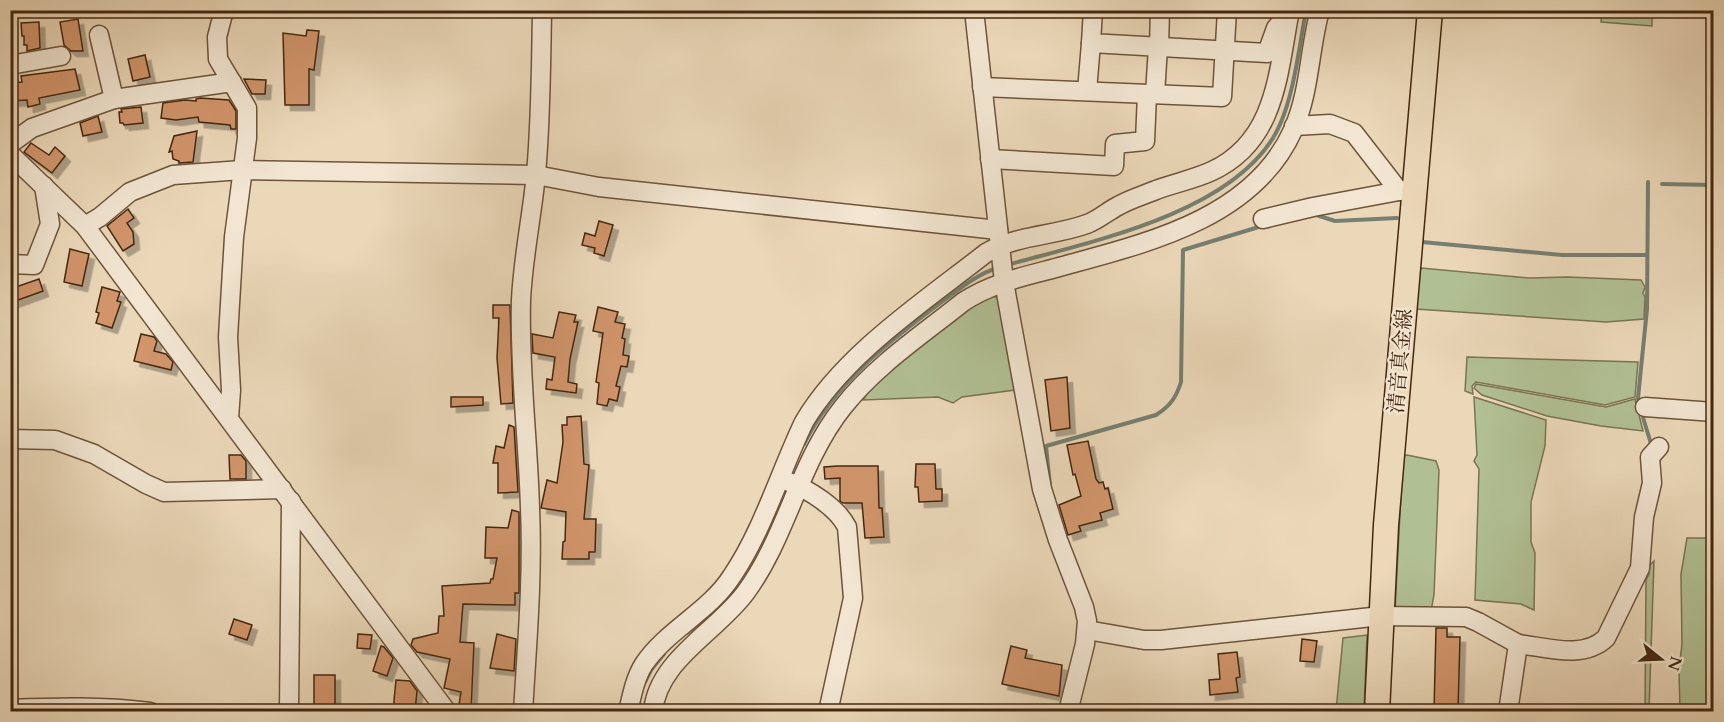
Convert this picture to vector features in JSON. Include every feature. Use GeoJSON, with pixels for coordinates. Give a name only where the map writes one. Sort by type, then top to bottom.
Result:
{"type":"FeatureCollection","features":[{"type":"Feature","properties":{"kind":"main road","name":"清音真金線"},"geometry":{"type":"LineString","coordinates":[[1377,711],[1407,190],[1430,10]]}},
{"type":"Feature","properties":{"kind":"street"},"geometry":{"type":"LineString","coordinates":[[224,10],[217,37],[218,59],[247,108],[247,138],[234,237],[228,337],[231,390],[229,418]]}},
{"type":"Feature","properties":{"kind":"street"},"geometry":{"type":"LineString","coordinates":[[523,711],[531,549],[522,372],[521,298],[529,215],[536,175],[542,10]]}},
{"type":"Feature","properties":{"kind":"street"},"geometry":{"type":"LineString","coordinates":[[974,10],[999,243],[1042,489],[1058,540],[1084,607],[1087,630],[1068,711]]}},
{"type":"Feature","properties":{"kind":"street"},"geometry":{"type":"LineString","coordinates":[[1087,91],[1093,10]]}},
{"type":"Feature","properties":{"kind":"street"},"geometry":{"type":"LineString","coordinates":[[990,159],[1114,166],[1115,144],[1145,141],[1158,47],[1160,10]]}},
{"type":"Feature","properties":{"kind":"street"},"geometry":{"type":"LineString","coordinates":[[982,87],[1222,97],[1227,10]]}},
{"type":"Feature","properties":{"kind":"street"},"geometry":{"type":"LineString","coordinates":[[628,711],[638,675],[645,663],[668,638],[706,608],[732,578],[788,482],[843,406],[866,382],[963,302],[1004,278],[1136,245],[1179,229],[1202,218],[1244,192],[1260,178],[1278,156],[1301,109],[1320,10]]}},
{"type":"Feature","properties":{"kind":"street"},"geometry":{"type":"LineString","coordinates":[[1091,43],[1267,52],[1276,28],[1289,16]]}},
{"type":"Feature","properties":{"kind":"street"},"geometry":{"type":"LineString","coordinates":[[85,226],[100,217],[130,192],[174,175],[242,170],[536,175],[599,187],[999,243],[1088,224],[1118,206],[1171,184],[1212,171],[1230,161],[1246,148],[1258,133],[1267,114],[1280,71],[1289,16]]}},
{"type":"Feature","properties":{"kind":"street"},"geometry":{"type":"LineString","coordinates":[[99,35],[114,99]]}},
{"type":"Feature","properties":{"kind":"street"},"geometry":{"type":"LineString","coordinates":[[10,65],[61,56]]}},
{"type":"Feature","properties":{"kind":"street"},"geometry":{"type":"LineString","coordinates":[[10,144],[33,128],[114,99],[232,82]]}},
{"type":"Feature","properties":{"kind":"street"},"geometry":{"type":"LineString","coordinates":[[1294,126],[1330,124],[1354,133],[1407,190]]}},
{"type":"Feature","properties":{"kind":"street"},"geometry":{"type":"LineString","coordinates":[[10,154],[85,226],[447,711]]}},
{"type":"Feature","properties":{"kind":"street"},"geometry":{"type":"LineString","coordinates":[[10,264],[34,265],[50,224],[44,186]]}},
{"type":"Feature","properties":{"kind":"street"},"geometry":{"type":"LineString","coordinates":[[1263,219],[1313,207],[1407,190]]}},
{"type":"Feature","properties":{"kind":"street"},"geometry":{"type":"LineString","coordinates":[[653,711],[664,676],[733,609],[760,570],[804,422],[814,405],[836,377],[913,310],[999,243]]}},
{"type":"Feature","properties":{"kind":"street"},"geometry":{"type":"LineString","coordinates":[[1646,407],[1713,412]]}},
{"type":"Feature","properties":{"kind":"street"},"geometry":{"type":"LineString","coordinates":[[10,439],[55,440],[94,454],[164,492],[287,495]]}},
{"type":"Feature","properties":{"kind":"street"},"geometry":{"type":"LineString","coordinates":[[1087,630],[1144,640],[1161,640],[1381,616],[1466,617],[1478,621],[1517,648],[1587,650],[1606,638],[1625,596],[1638,577],[1641,568],[1644,517],[1652,483],[1650,457],[1655,451]]}},
{"type":"Feature","properties":{"kind":"street"},"geometry":{"type":"LineString","coordinates":[[788,482],[843,518],[849,538],[853,598],[828,711]]}},
{"type":"Feature","properties":{"kind":"street"},"geometry":{"type":"LineString","coordinates":[[287,495],[289,711]]}},
{"type":"Feature","properties":{"kind":"street"},"geometry":{"type":"LineString","coordinates":[[1508,711],[1517,648]]}},
{"type":"Feature","properties":{"kind":"street"},"geometry":{"type":"LineString","coordinates":[[10,709],[58,707],[150,711]]}},
{"type":"Feature","properties":{"kind":"green space"},"geometry":{"type":"Polygon","coordinates":[[[1602,14],[1652,17],[1652,26],[1601,22],[1602,14]]]}},
{"type":"Feature","properties":{"kind":"green space"},"geometry":{"type":"Polygon","coordinates":[[[1421,268],[1529,278],[1641,280],[1645,287],[1643,293],[1645,297],[1644,319],[1606,322],[1416,309],[1416,283],[1421,268]]]}},
{"type":"Feature","properties":{"kind":"green space"},"geometry":{"type":"Polygon","coordinates":[[[991,296],[1000,298],[1015,390],[962,397],[953,403],[938,397],[863,400],[870,389],[960,311],[991,296]]]}},
{"type":"Feature","properties":{"kind":"green space"},"geometry":{"type":"Polygon","coordinates":[[[1467,357],[1638,362],[1635,397],[1605,405],[1476,382],[1472,386],[1473,394],[1465,391],[1467,357]]]}},
{"type":"Feature","properties":{"kind":"green space"},"geometry":{"type":"Polygon","coordinates":[[[1476,384],[1606,407],[1635,399],[1643,431],[1547,416],[1482,395],[1474,388],[1476,384]]]}},
{"type":"Feature","properties":{"kind":"green space"},"geometry":{"type":"Polygon","coordinates":[[[1474,397],[1546,420],[1545,446],[1531,502],[1531,542],[1535,553],[1534,610],[1521,604],[1475,600],[1479,469],[1474,461],[1477,455],[1474,397]]]}},
{"type":"Feature","properties":{"kind":"green space"},"geometry":{"type":"Polygon","coordinates":[[[1403,456],[1436,461],[1439,470],[1434,595],[1431,611],[1395,611],[1403,456]]]}},
{"type":"Feature","properties":{"kind":"green space"},"geometry":{"type":"Polygon","coordinates":[[[1687,538],[1713,538],[1713,711],[1680,711],[1681,574],[1687,538]]]}},
{"type":"Feature","properties":{"kind":"green space"},"geometry":{"type":"Polygon","coordinates":[[[1654,561],[1649,711],[1645,712],[1646,580],[1649,574],[1648,567],[1654,561]]]}},
{"type":"Feature","properties":{"kind":"green space"},"geometry":{"type":"Polygon","coordinates":[[[1367,635],[1364,711],[1336,711],[1343,638],[1367,635]]]}},
{"type":"Feature","properties":{"kind":"building"},"geometry":{"type":"Polygon","coordinates":[[[78,19],[83,51],[71,51],[64,45],[60,22],[78,19]]]}},
{"type":"Feature","properties":{"kind":"building"},"geometry":{"type":"Polygon","coordinates":[[[39,22],[40,48],[27,51],[21,23],[39,22]]]}},
{"type":"Feature","properties":{"kind":"building"},"geometry":{"type":"Polygon","coordinates":[[[307,30],[319,31],[314,70],[309,69],[309,105],[285,105],[283,33],[306,36],[307,30]]]}},
{"type":"Feature","properties":{"kind":"building"},"geometry":{"type":"Polygon","coordinates":[[[145,55],[150,77],[133,81],[128,59],[145,55]]]}},
{"type":"Feature","properties":{"kind":"building"},"geometry":{"type":"Polygon","coordinates":[[[75,69],[80,90],[39,98],[40,104],[28,107],[27,100],[10,101],[10,83],[22,82],[21,76],[75,69]]]}},
{"type":"Feature","properties":{"kind":"building"},"geometry":{"type":"Polygon","coordinates":[[[244,79],[266,80],[265,94],[252,94],[244,79]]]}},
{"type":"Feature","properties":{"kind":"building"},"geometry":{"type":"Polygon","coordinates":[[[200,98],[229,100],[236,111],[236,129],[231,129],[230,125],[199,122],[198,117],[176,120],[161,118],[163,103],[196,101],[200,98]]]}},
{"type":"Feature","properties":{"kind":"building"},"geometry":{"type":"Polygon","coordinates":[[[141,107],[143,123],[124,125],[120,123],[121,109],[141,107]]]}},
{"type":"Feature","properties":{"kind":"building"},"geometry":{"type":"Polygon","coordinates":[[[98,116],[102,132],[83,136],[80,123],[98,116]]]}},
{"type":"Feature","properties":{"kind":"building"},"geometry":{"type":"Polygon","coordinates":[[[197,131],[193,162],[179,163],[173,159],[172,151],[169,152],[174,136],[197,131]]]}},
{"type":"Feature","properties":{"kind":"building"},"geometry":{"type":"Polygon","coordinates":[[[31,143],[49,155],[55,147],[65,156],[52,173],[24,152],[31,143]]]}},
{"type":"Feature","properties":{"kind":"building"},"geometry":{"type":"Polygon","coordinates":[[[128,209],[134,218],[127,223],[133,232],[134,244],[123,251],[107,226],[128,209]]]}},
{"type":"Feature","properties":{"kind":"building"},"geometry":{"type":"Polygon","coordinates":[[[599,221],[613,225],[604,256],[594,253],[595,248],[582,245],[585,233],[595,236],[599,221]]]}},
{"type":"Feature","properties":{"kind":"building"},"geometry":{"type":"Polygon","coordinates":[[[70,249],[89,254],[82,286],[64,282],[70,249]]]}},
{"type":"Feature","properties":{"kind":"building"},"geometry":{"type":"Polygon","coordinates":[[[39,279],[43,291],[10,303],[10,289],[39,279]]]}},
{"type":"Feature","properties":{"kind":"building"},"geometry":{"type":"Polygon","coordinates":[[[102,287],[120,292],[117,301],[121,302],[112,328],[96,323],[99,313],[96,312],[102,287]]]}},
{"type":"Feature","properties":{"kind":"building"},"geometry":{"type":"Polygon","coordinates":[[[493,305],[510,305],[513,403],[501,404],[497,358],[499,318],[493,318],[493,305]]]}},
{"type":"Feature","properties":{"kind":"building"},"geometry":{"type":"Polygon","coordinates":[[[598,307],[618,312],[615,322],[625,324],[622,338],[625,339],[623,355],[629,356],[627,367],[621,366],[616,386],[620,387],[617,401],[609,399],[607,406],[597,404],[599,383],[596,382],[603,333],[593,331],[598,307]]]}},
{"type":"Feature","properties":{"kind":"building"},"geometry":{"type":"Polygon","coordinates":[[[559,312],[576,315],[574,322],[578,322],[570,359],[568,382],[577,384],[576,393],[546,389],[547,379],[552,380],[555,357],[533,353],[532,334],[553,338],[559,312]]]}},
{"type":"Feature","properties":{"kind":"building"},"geometry":{"type":"Polygon","coordinates":[[[141,334],[154,337],[157,341],[154,351],[166,354],[173,362],[171,370],[134,361],[141,334]]]}},
{"type":"Feature","properties":{"kind":"building"},"geometry":{"type":"Polygon","coordinates":[[[1067,377],[1070,428],[1051,431],[1045,380],[1067,377]]]}},
{"type":"Feature","properties":{"kind":"building"},"geometry":{"type":"Polygon","coordinates":[[[451,397],[483,397],[483,405],[451,407],[451,397]]]}},
{"type":"Feature","properties":{"kind":"building"},"geometry":{"type":"Polygon","coordinates":[[[581,416],[584,464],[589,465],[584,519],[596,519],[595,552],[589,552],[589,559],[562,559],[566,512],[541,508],[547,480],[557,483],[563,442],[562,425],[567,425],[567,417],[581,416]]]}},
{"type":"Feature","properties":{"kind":"building"},"geometry":{"type":"Polygon","coordinates":[[[509,425],[514,427],[518,492],[498,493],[498,463],[493,463],[496,446],[504,448],[509,425]]]}},
{"type":"Feature","properties":{"kind":"building"},"geometry":{"type":"Polygon","coordinates":[[[1088,441],[1096,479],[1099,483],[1103,482],[1105,489],[1108,488],[1113,509],[1100,513],[1102,520],[1079,526],[1081,531],[1068,535],[1059,505],[1081,496],[1075,474],[1073,475],[1067,445],[1088,441]]]}},
{"type":"Feature","properties":{"kind":"building"},"geometry":{"type":"Polygon","coordinates":[[[229,455],[241,455],[246,461],[246,479],[230,479],[229,455]]]}},
{"type":"Feature","properties":{"kind":"building"},"geometry":{"type":"Polygon","coordinates":[[[916,464],[935,464],[936,489],[942,489],[942,501],[919,502],[918,487],[915,487],[916,464]]]}},
{"type":"Feature","properties":{"kind":"building"},"geometry":{"type":"Polygon","coordinates":[[[878,466],[879,508],[882,508],[884,537],[865,538],[862,503],[843,503],[840,501],[840,478],[825,479],[824,467],[878,466]]]}},
{"type":"Feature","properties":{"kind":"building"},"geometry":{"type":"Polygon","coordinates":[[[512,510],[519,512],[519,593],[515,593],[515,605],[463,604],[460,642],[474,643],[471,711],[458,711],[461,692],[444,688],[450,659],[417,652],[411,645],[413,639],[438,633],[439,616],[444,616],[442,586],[490,583],[493,579],[497,558],[485,558],[486,527],[508,528],[512,510]]]}},
{"type":"Feature","properties":{"kind":"building"},"geometry":{"type":"Polygon","coordinates":[[[234,619],[252,625],[247,640],[229,634],[234,619]]]}},
{"type":"Feature","properties":{"kind":"building"},"geometry":{"type":"Polygon","coordinates":[[[1436,628],[1447,628],[1447,637],[1460,637],[1458,711],[1434,711],[1436,628]]]}},
{"type":"Feature","properties":{"kind":"building"},"geometry":{"type":"Polygon","coordinates":[[[358,634],[372,635],[370,649],[357,648],[358,634]]]}},
{"type":"Feature","properties":{"kind":"building"},"geometry":{"type":"Polygon","coordinates":[[[497,634],[516,639],[514,671],[490,668],[497,634]]]}},
{"type":"Feature","properties":{"kind":"building"},"geometry":{"type":"Polygon","coordinates":[[[1302,639],[1317,641],[1314,662],[1300,661],[1302,639]]]}},
{"type":"Feature","properties":{"kind":"building"},"geometry":{"type":"Polygon","coordinates":[[[381,646],[393,658],[387,676],[373,671],[381,646]]]}},
{"type":"Feature","properties":{"kind":"building"},"geometry":{"type":"Polygon","coordinates":[[[1011,646],[1027,650],[1025,658],[1062,665],[1059,696],[1002,684],[1011,646]]]}},
{"type":"Feature","properties":{"kind":"building"},"geometry":{"type":"Polygon","coordinates":[[[1237,652],[1240,677],[1236,678],[1238,692],[1210,695],[1209,680],[1220,679],[1218,654],[1237,652]]]}},
{"type":"Feature","properties":{"kind":"building"},"geometry":{"type":"Polygon","coordinates":[[[314,675],[335,675],[335,707],[314,707],[314,675]]]}},
{"type":"Feature","properties":{"kind":"building"},"geometry":{"type":"Polygon","coordinates":[[[396,680],[410,681],[417,691],[415,711],[393,711],[396,680]]]}},
{"type":"Feature","properties":{"kind":"waterway"},"geometry":{"type":"LineString","coordinates":[[1007,265],[1153,222],[1223,187],[1251,165],[1273,138],[1286,110],[1306,10]]}},
{"type":"Feature","properties":{"kind":"waterway"},"geometry":{"type":"LineString","coordinates":[[1639,404],[1647,309],[1648,182]]}},
{"type":"Feature","properties":{"kind":"waterway"},"geometry":{"type":"LineString","coordinates":[[1662,184],[1714,185]]}},
{"type":"Feature","properties":{"kind":"waterway"},"geometry":{"type":"LineString","coordinates":[[1313,214],[1335,221],[1397,218]]}},
{"type":"Feature","properties":{"kind":"waterway"},"geometry":{"type":"LineString","coordinates":[[1050,486],[1046,446],[1156,415],[1175,397],[1181,382],[1183,250],[1262,226]]}},
{"type":"Feature","properties":{"kind":"waterway"},"geometry":{"type":"LineString","coordinates":[[1422,238],[1422,242],[1562,255],[1647,255]]}},
{"type":"Feature","properties":{"kind":"waterway"},"geometry":{"type":"LineString","coordinates":[[804,444],[830,402],[863,366],[919,319],[966,284],[997,268]]}},
{"type":"Feature","properties":{"kind":"waterway"},"geometry":{"type":"LineString","coordinates":[[1641,411],[1652,447]]}},
{"type":"Feature","properties":{"kind":"waterway"},"geometry":{"type":"LineString","coordinates":[[687,633],[723,603],[730,593]]}},
{"type":"Feature","properties":{"kind":"waterway"},"geometry":{"type":"LineString","coordinates":[[645,682],[664,654]]}}]}
